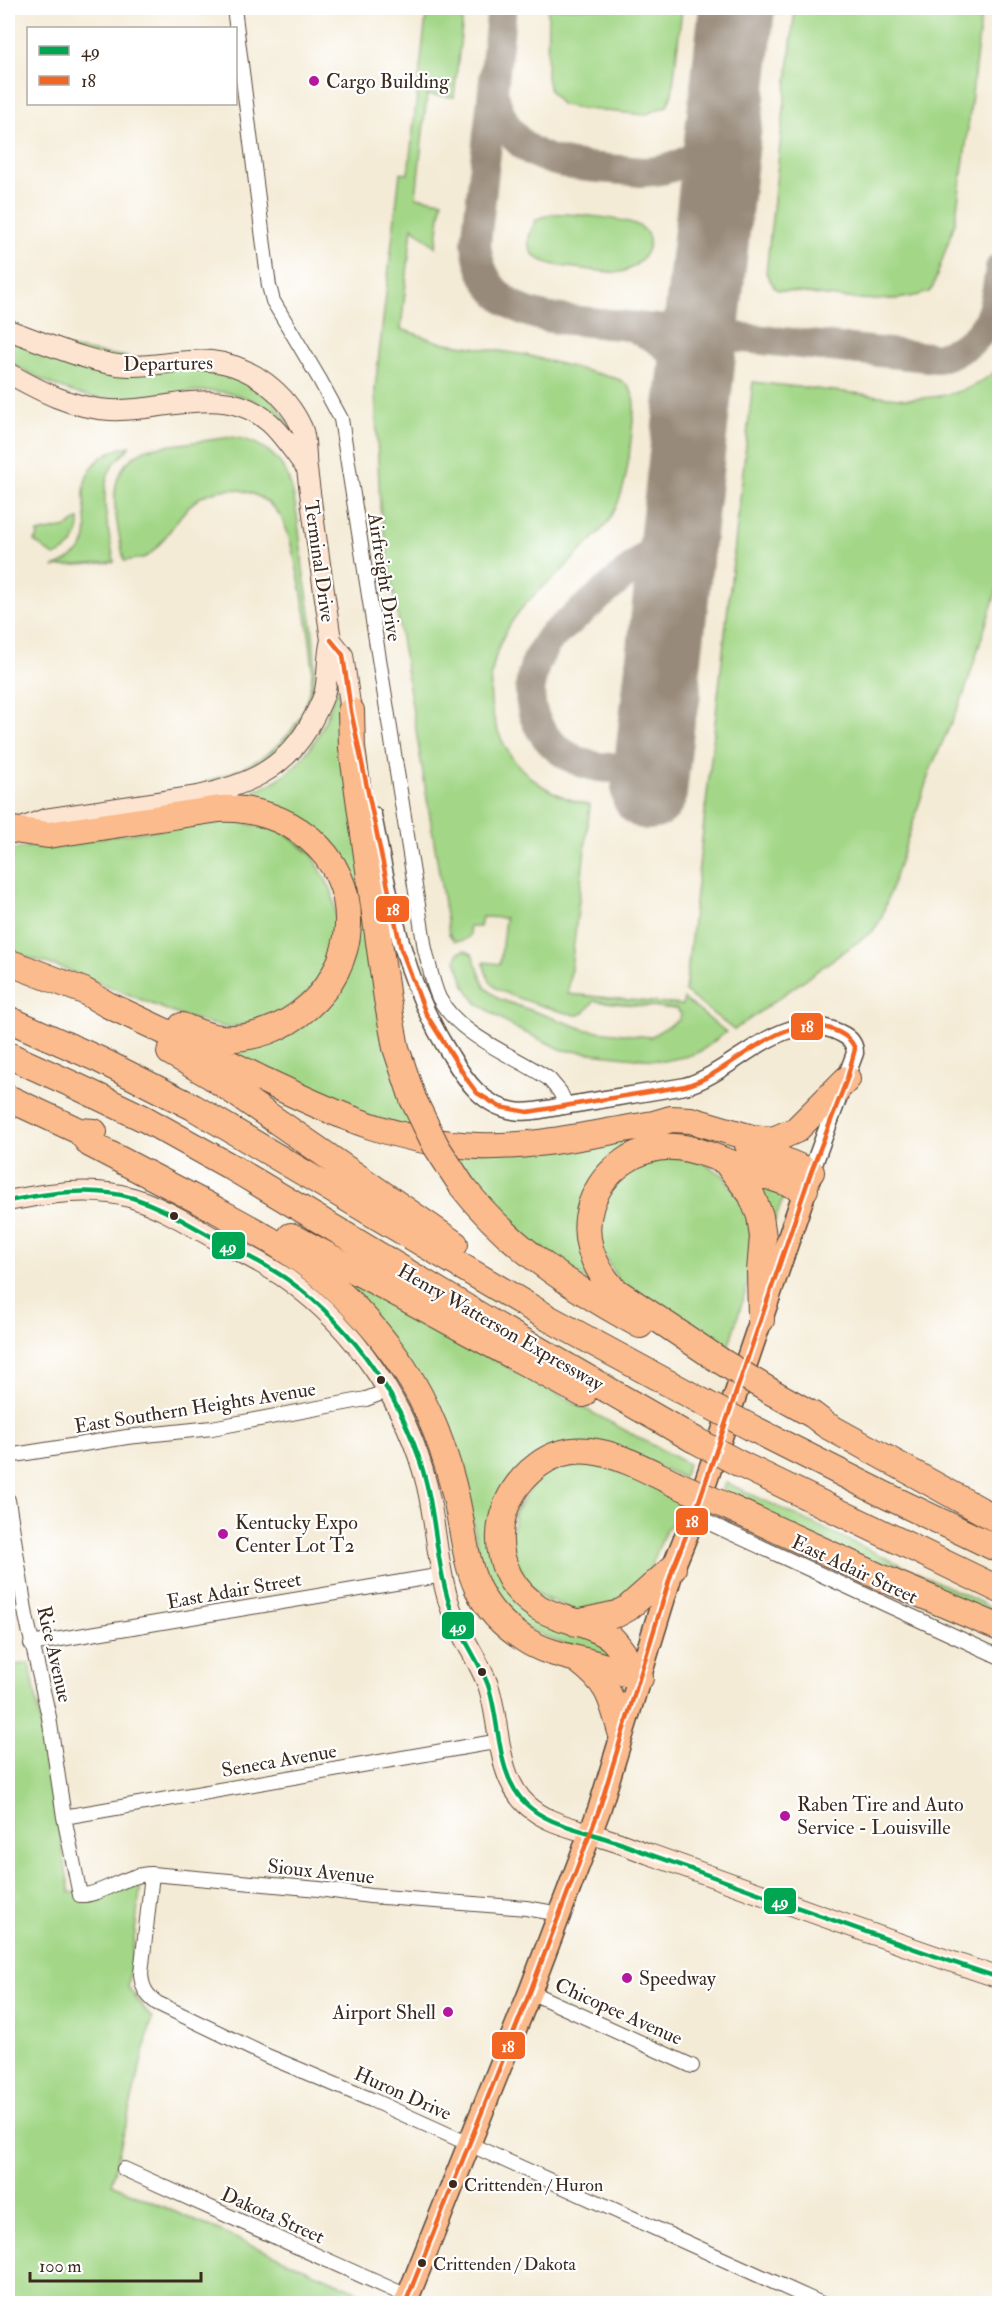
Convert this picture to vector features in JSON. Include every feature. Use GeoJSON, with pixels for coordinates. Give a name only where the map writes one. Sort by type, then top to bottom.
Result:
{"type":"FeatureCollection","features":[{"type":"Feature","properties":{"kind":"highway"},"geometry":{"type":"LineString","coordinates":[[351,711],[352,748],[396,1048],[413,1099],[436,1146],[462,1186],[496,1225],[542,1264],[602,1304],[718,1364],[769,1394],[813,1415],[825,1425],[999,1521]]}},
{"type":"Feature","properties":{"kind":"highway"},"geometry":{"type":"LineString","coordinates":[[8,962],[84,991],[111,997],[200,1033],[220,1038],[260,1034],[279,1027],[298,1016],[315,1002],[337,968],[345,946],[348,926],[347,907],[342,887],[324,853],[302,831],[277,817],[249,809],[219,809],[48,835],[11,830]]}},
{"type":"Feature","properties":{"kind":"highway"},"geometry":{"type":"LineString","coordinates":[[8,978],[95,1013],[193,1065],[482,1263],[550,1319]]}},
{"type":"Feature","properties":{"kind":"highway"},"geometry":{"type":"LineString","coordinates":[[84,991],[108,1005],[331,1112],[403,1136],[471,1145],[501,1145],[654,1125],[687,1126],[765,1151],[798,1168],[808,1180]]}},
{"type":"Feature","properties":{"kind":"highway","name":"Henry Watterson Expressway"},"geometry":{"type":"LineString","coordinates":[[8,1019],[100,1060],[193,1107],[550,1319],[754,1429],[999,1550]]}},
{"type":"Feature","properties":{"kind":"highway","name":"Henry Watterson Expressway"},"geometry":{"type":"LineString","coordinates":[[8,1055],[145,1119],[682,1433],[742,1465],[999,1590]]}},
{"type":"Feature","properties":{"kind":"highway"},"geometry":{"type":"LineString","coordinates":[[654,1125],[671,1119],[691,1120],[752,1138],[773,1140],[796,1130],[851,1068]]}},
{"type":"Feature","properties":{"kind":"highway"},"geometry":{"type":"LineString","coordinates":[[8,1098],[79,1131],[95,1132],[136,1153],[639,1424],[682,1433]]}},
{"type":"Feature","properties":{"kind":"highway"},"geometry":{"type":"LineString","coordinates":[[79,1131],[90,1144],[240,1223],[295,1256],[329,1282],[355,1307],[405,1370],[422,1398],[454,1487],[469,1569],[492,1614],[525,1640],[541,1648],[640,1678]]}},
{"type":"Feature","properties":{"kind":"highway"},"geometry":{"type":"LineString","coordinates":[[718,1364],[613,1289],[602,1275],[592,1258],[587,1231],[591,1205],[596,1194],[606,1178],[631,1156],[655,1148],[676,1147],[696,1151],[724,1161],[808,1180]]}},
{"type":"Feature","properties":{"kind":"highway"},"geometry":{"type":"LineString","coordinates":[[724,1161],[751,1194],[760,1216],[763,1238],[760,1270],[761,1320]]}},
{"type":"Feature","properties":{"kind":"highway"},"geometry":{"type":"LineString","coordinates":[[640,1678],[614,1640],[596,1630],[538,1607],[519,1590],[506,1569],[501,1548],[500,1523],[506,1502],[516,1484],[541,1462],[579,1450],[605,1453],[870,1573],[999,1628]]}},
{"type":"Feature","properties":{"kind":"highway"},"geometry":{"type":"LineString","coordinates":[[576,1623],[617,1614],[628,1608],[673,1568]]}},
{"type":"Feature","properties":{"kind":"highway"},"geometry":{"type":"LineString","coordinates":[[579,1661],[604,1683],[611,1697],[621,1732]]}},
{"type":"Feature","properties":{"kind":"main road","name":"Departures"},"geometry":{"type":"LineString","coordinates":[[8,330],[108,363],[148,366],[208,360],[246,371],[278,393],[291,409],[303,433],[307,469]]}},
{"type":"Feature","properties":{"kind":"main road","name":"Terminal Drive"},"geometry":{"type":"LineString","coordinates":[[8,373],[54,398],[96,409],[129,410],[210,400],[241,406],[268,421],[283,436],[307,469],[331,640],[327,654],[327,681],[317,713],[294,748],[265,773],[227,789],[198,796],[45,819],[11,830]]}},
{"type":"Feature","properties":{"kind":"main road"},"geometry":{"type":"LineString","coordinates":[[331,640],[343,655],[351,711]]}},
{"type":"Feature","properties":{"kind":"main road"},"geometry":{"type":"LineString","coordinates":[[406,2300],[530,1992],[590,1833],[673,1568],[694,1516],[808,1180]]}},
{"type":"Feature","properties":{"kind":"main road"},"geometry":{"type":"LineString","coordinates":[[8,1201],[47,1194],[100,1193],[133,1198],[167,1212],[266,1266],[290,1282],[351,1339],[387,1391],[406,1428],[424,1477],[454,1622],[488,1686],[508,1776],[513,1788],[525,1803],[553,1822],[590,1833],[999,1978]]}},
{"type":"Feature","properties":{"kind":"street","name":"Airfreight Drive"},"geometry":{"type":"LineString","coordinates":[[234,8],[236,27]]}},
{"type":"Feature","properties":{"kind":"street","name":"Airfreight Drive"},"geometry":{"type":"LineString","coordinates":[[237,32],[269,286],[273,301],[341,419],[425,949],[438,996],[461,1026],[549,1079],[560,1092],[566,1105]]}},
{"type":"Feature","properties":{"kind":"street"},"geometry":{"type":"LineString","coordinates":[[351,711],[394,923],[408,970],[426,1014],[459,1070],[477,1093],[488,1101],[514,1111],[528,1112],[686,1086],[701,1082],[771,1037],[799,1027],[818,1026],[843,1035],[853,1044],[851,1068],[808,1180]]}},
{"type":"Feature","properties":{"kind":"street","name":"East Southern Heights Avenue"},"geometry":{"type":"LineString","coordinates":[[8,1455],[115,1439],[212,1428],[366,1399],[387,1391]]}},
{"type":"Feature","properties":{"kind":"street","name":"Rice Avenue"},"geometry":{"type":"LineString","coordinates":[[8,1500],[31,1644],[49,1717],[64,1817],[80,1895]]}},
{"type":"Feature","properties":{"kind":"street","name":"East Adair Street"},"geometry":{"type":"LineString","coordinates":[[694,1516],[999,1657]]}},
{"type":"Feature","properties":{"kind":"street","name":"East Adair Street"},"geometry":{"type":"LineString","coordinates":[[31,1644],[443,1575]]}},
{"type":"Feature","properties":{"kind":"street","name":"Seneca Avenue"},"geometry":{"type":"LineString","coordinates":[[64,1817],[500,1741]]}},
{"type":"Feature","properties":{"kind":"street","name":"Sioux Avenue"},"geometry":{"type":"LineString","coordinates":[[80,1895],[89,1895],[132,1877],[152,1874],[319,1889],[370,1896],[526,1908],[560,1914]]}},
{"type":"Feature","properties":{"kind":"street","name":"Huron Drive"},"geometry":{"type":"LineString","coordinates":[[152,1874],[141,1974],[143,1986],[151,1999],[267,2056],[469,2144],[822,2304]]}},
{"type":"Feature","properties":{"kind":"street","name":"Chicopee Avenue"},"geometry":{"type":"LineString","coordinates":[[530,1992],[692,2066]]}},
{"type":"Feature","properties":{"kind":"street","name":"Dakota Street"},"geometry":{"type":"LineString","coordinates":[[124,2169],[406,2300]]}},
{"type":"Feature","properties":{"kind":"green space"},"geometry":{"type":"Polygon","coordinates":[[[427,8],[464,8],[454,97],[427,95],[416,197],[442,201],[436,247],[412,227],[401,329],[439,342],[526,355],[618,379],[628,386],[633,396],[629,460],[624,486],[615,510],[606,525],[590,542],[555,577],[536,592],[508,629],[493,667],[492,708],[497,728],[506,748],[531,778],[565,798],[590,805],[568,994],[682,1005],[684,999],[726,1032],[701,1051],[688,1056],[664,1061],[563,1050],[515,1028],[477,1003],[466,988],[456,960],[458,953],[464,950],[472,954],[485,987],[499,999],[587,1030],[650,1037],[679,1020],[681,1014],[676,1009],[594,1001],[584,1013],[578,1015],[522,999],[496,988],[485,969],[484,962],[500,964],[505,918],[482,917],[480,927],[469,927],[470,935],[463,941],[454,941],[449,934],[380,508],[375,389],[400,173],[408,174],[427,8]]]}},
{"type":"Feature","properties":{"kind":"green space"},"geometry":{"type":"Polygon","coordinates":[[[548,8],[682,8],[672,94],[667,106],[644,115],[577,108],[561,104],[550,91],[547,78],[548,8]]]}},
{"type":"Feature","properties":{"kind":"green space"},"geometry":{"type":"Polygon","coordinates":[[[795,8],[982,8],[955,222],[933,287],[929,292],[911,297],[874,300],[834,297],[778,290],[766,273],[795,8]]]}},
{"type":"Feature","properties":{"kind":"green space"},"geometry":{"type":"Polygon","coordinates":[[[552,214],[594,216],[635,224],[644,229],[648,236],[647,251],[637,264],[621,272],[602,272],[549,263],[532,253],[529,245],[530,233],[537,219],[552,214]]]}},
{"type":"Feature","properties":{"kind":"green space"},"geometry":{"type":"Polygon","coordinates":[[[8,339],[232,373],[259,387],[277,405],[294,432],[258,403],[222,392],[185,392],[110,399],[70,391],[44,381],[8,361],[8,339]]]}},
{"type":"Feature","properties":{"kind":"green space"},"geometry":{"type":"Polygon","coordinates":[[[999,368],[999,583],[964,694],[931,768],[881,919],[873,931],[734,1030],[685,992],[753,382],[907,399],[944,395],[968,388],[999,368]]]}},
{"type":"Feature","properties":{"kind":"green space"},"geometry":{"type":"Polygon","coordinates":[[[232,437],[247,440],[272,454],[287,475],[297,515],[313,631],[315,669],[304,713],[295,731],[282,746],[267,759],[248,769],[204,784],[245,767],[269,753],[298,721],[306,702],[312,669],[309,637],[286,528],[275,509],[260,497],[232,489],[213,492],[193,503],[149,555],[124,561],[115,511],[115,496],[117,481],[123,468],[134,457],[150,448],[232,437]]]}},
{"type":"Feature","properties":{"kind":"green space"},"geometry":{"type":"Polygon","coordinates":[[[130,446],[110,470],[105,492],[106,516],[114,562],[53,567],[67,561],[82,548],[87,531],[84,486],[91,469],[103,456],[130,446]]]}},
{"type":"Feature","properties":{"kind":"green space"},"geometry":{"type":"Polygon","coordinates":[[[79,519],[74,542],[66,550],[54,556],[34,541],[38,537],[37,533],[67,527],[79,519]]]}},
{"type":"Feature","properties":{"kind":"green space"},"geometry":{"type":"Polygon","coordinates":[[[337,681],[343,732],[419,1131],[380,1122],[216,1046],[321,1010],[352,885],[242,798],[271,783],[299,762],[317,738],[334,696],[337,681]]]}},
{"type":"Feature","properties":{"kind":"green space"},"geometry":{"type":"Polygon","coordinates":[[[229,820],[280,830],[313,856],[332,891],[337,920],[331,955],[311,990],[274,1018],[228,1028],[184,1017],[68,970],[8,951],[8,850],[229,820]]]}},
{"type":"Feature","properties":{"kind":"green space"},"geometry":{"type":"Polygon","coordinates":[[[684,1132],[769,1159],[697,1145],[595,1184],[604,1291],[519,1236],[451,1154],[684,1132]]]}},
{"type":"Feature","properties":{"kind":"green space"},"geometry":{"type":"Polygon","coordinates":[[[678,1157],[705,1164],[723,1175],[751,1217],[748,1284],[726,1354],[620,1283],[601,1250],[598,1222],[609,1191],[640,1163],[678,1157]]]}},
{"type":"Feature","properties":{"kind":"green space"},"geometry":{"type":"Polygon","coordinates":[[[750,1178],[786,1191],[770,1233],[750,1178]]]}},
{"type":"Feature","properties":{"kind":"green space"},"geometry":{"type":"Polygon","coordinates":[[[338,1276],[688,1464],[683,1478],[620,1449],[538,1457],[495,1558],[597,1640],[616,1661],[553,1640],[523,1626],[497,1600],[482,1570],[468,1499],[338,1276]]]}},
{"type":"Feature","properties":{"kind":"green space"},"geometry":{"type":"Polygon","coordinates":[[[593,1463],[617,1470],[680,1500],[671,1525],[666,1529],[652,1565],[640,1586],[600,1610],[576,1611],[539,1595],[522,1575],[513,1547],[512,1532],[516,1511],[532,1486],[543,1476],[565,1466],[593,1463]]]}},
{"type":"Feature","properties":{"kind":"green space"},"geometry":{"type":"Polygon","coordinates":[[[725,1482],[999,1611],[999,1622],[721,1496],[725,1482]]]}},
{"type":"Feature","properties":{"kind":"green space"},"geometry":{"type":"Polygon","coordinates":[[[30,1663],[70,1893],[141,1883],[128,1987],[152,2019],[111,2184],[384,2303],[8,2303],[8,1666],[30,1663]]]}},
{"type":"Feature","properties":{"kind":"taxiway"},"geometry":{"type":"LineString","coordinates":[[502,8],[476,243],[483,273],[490,285],[509,303],[522,310],[551,318],[937,358],[968,345],[978,336],[991,313],[1000,268]]}},
{"type":"Feature","properties":{"kind":"taxiway"},"geometry":{"type":"LineString","coordinates":[[494,95],[503,120],[516,139],[532,152],[551,160],[593,168],[641,172],[676,166],[687,161],[706,146],[719,126],[729,84],[737,8]]}},
{"type":"Feature","properties":{"kind":"taxiway"},"geometry":{"type":"LineString","coordinates":[[640,331],[662,344],[678,359],[688,380],[693,405]]}},
{"type":"Feature","properties":{"kind":"taxiway"},"geometry":{"type":"LineString","coordinates":[[667,639],[682,668],[686,688],[679,720],[657,751],[628,765],[598,767],[569,756],[545,736],[532,708],[532,674],[551,637],[648,555],[672,522],[684,483]]}},
{"type":"Feature","properties":{"kind":"runway"},"geometry":{"type":"LineString","coordinates":[[649,792],[737,8]]}},
{"type":"Feature","properties":{"kind":"transit line","name":"18"},"geometry":{"type":"LineString","coordinates":[[331,640],[343,655],[351,711],[401,949],[426,1014],[477,1093],[500,1107],[528,1112],[685,1086],[703,1079],[756,1046],[793,1028],[812,1026],[831,1029],[849,1039],[855,1049],[847,1079],[811,1172],[694,1516],[673,1568],[599,1810],[530,1992],[405,2304]]}},
{"type":"Feature","properties":{"kind":"transit line","name":"49"},"geometry":{"type":"LineString","coordinates":[[8,1201],[54,1193],[102,1192],[144,1202],[178,1218],[288,1280],[312,1299],[356,1345],[376,1371],[407,1427],[427,1486],[449,1603],[457,1625],[488,1685],[500,1748],[509,1778],[516,1792],[533,1810],[564,1825],[1000,1978]]}},
{"type":"Feature","properties":{"kind":"place","name":"Cargo Building"},"geometry":{"type":"Point","coordinates":[314,81]}},
{"type":"Feature","properties":{"kind":"place","name":"Kentucky Expo Center Lot T2"},"geometry":{"type":"Point","coordinates":[223,1534]}},
{"type":"Feature","properties":{"kind":"place","name":"Raben Tire and Auto Service - Louisville"},"geometry":{"type":"Point","coordinates":[785,1816]}},
{"type":"Feature","properties":{"kind":"place","name":"Speedway"},"geometry":{"type":"Point","coordinates":[627,1978]}},
{"type":"Feature","properties":{"kind":"place","name":"Airport Shell"},"geometry":{"type":"Point","coordinates":[448,2012]}},
{"type":"Feature","properties":{"kind":"place","name":"Crittenden / Huron"},"geometry":{"type":"Point","coordinates":[453,2184]}},
{"type":"Feature","properties":{"kind":"place","name":"Crittenden / Dakota"},"geometry":{"type":"Point","coordinates":[422,2263]}}]}
